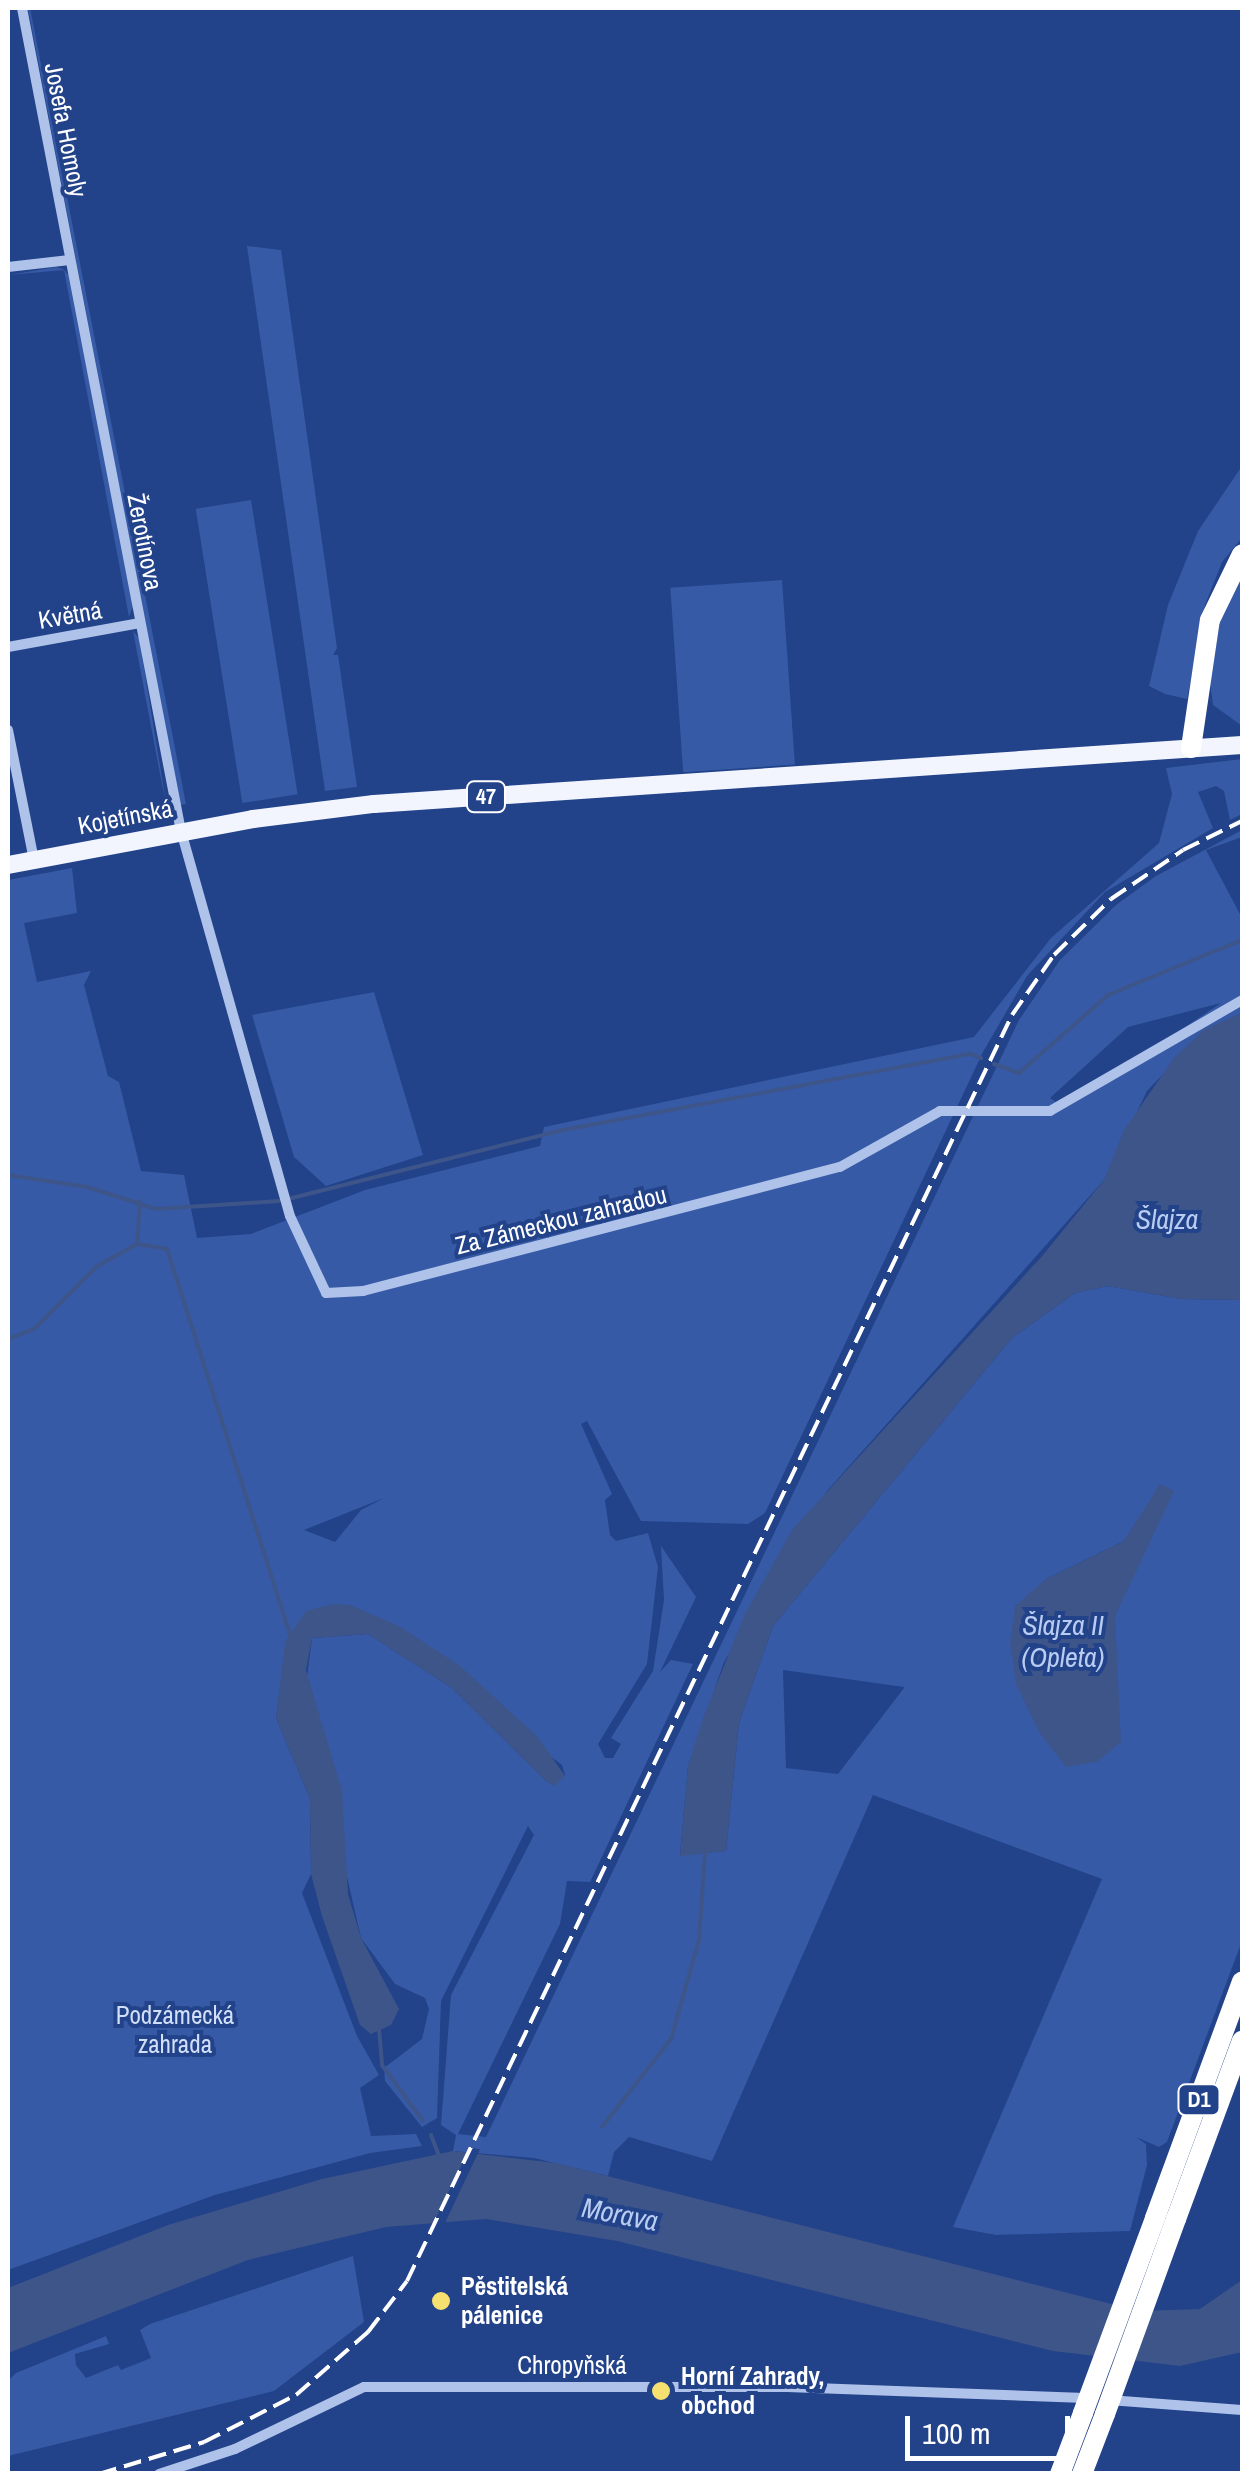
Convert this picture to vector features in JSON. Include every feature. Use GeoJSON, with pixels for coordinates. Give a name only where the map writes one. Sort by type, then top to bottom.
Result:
{"type":"FeatureCollection","features":[{"type":"Feature","properties":{"kind":"highway"},"geometry":{"type":"LineString","coordinates":[[1192,748],[1205,640],[1222,588],[1242,554]]}},
{"type":"Feature","properties":{"kind":"highway"},"geometry":{"type":"LineString","coordinates":[[1222,588],[1242,563]]}},
{"type":"Feature","properties":{"kind":"highway","name":"D1"},"geometry":{"type":"LineString","coordinates":[[1082,2474],[1242,1982]]}},
{"type":"Feature","properties":{"kind":"highway","name":"D1"},"geometry":{"type":"LineString","coordinates":[[1060,2474],[1242,2041]]}},
{"type":"Feature","properties":{"kind":"main road","name":"47"},"geometry":{"type":"LineString","coordinates":[[1192,748],[1242,745]]}},
{"type":"Feature","properties":{"kind":"main road","name":"Kojetínská"},"geometry":{"type":"LineString","coordinates":[[8,865],[253,818],[374,804],[1192,748]]}},
{"type":"Feature","properties":{"kind":"street","name":"Josefa Homoly"},"geometry":{"type":"LineString","coordinates":[[22,8],[70,260]]}},
{"type":"Feature","properties":{"kind":"street"},"geometry":{"type":"LineString","coordinates":[[8,267],[70,260]]}},
{"type":"Feature","properties":{"kind":"street","name":"Žerotínova"},"geometry":{"type":"LineString","coordinates":[[70,260],[181,831]]}},
{"type":"Feature","properties":{"kind":"street","name":"Květná"},"geometry":{"type":"LineString","coordinates":[[8,647],[140,623]]}},
{"type":"Feature","properties":{"kind":"street"},"geometry":{"type":"LineString","coordinates":[[8,730],[34,860]]}},
{"type":"Feature","properties":{"kind":"street","name":"Za Zámeckou zahradou"},"geometry":{"type":"LineString","coordinates":[[181,831],[290,1216],[326,1293],[339,1296],[840,1167],[940,1111],[1050,1111],[1242,1000]]}},
{"type":"Feature","properties":{"kind":"street","name":"Chropyňská"},"geometry":{"type":"LineString","coordinates":[[159,2474],[235,2449],[364,2387],[1055,2394],[1242,2410]]}},
{"type":"Feature","properties":{"kind":"green space"},"geometry":{"type":"Polygon","coordinates":[[[30,8],[186,804],[180,805],[30,8]]]}},
{"type":"Feature","properties":{"kind":"green space"},"geometry":{"type":"Polygon","coordinates":[[[247,246],[281,250],[337,648],[333,655],[338,655],[357,787],[325,791],[247,246]]]}},
{"type":"Feature","properties":{"kind":"green space"},"geometry":{"type":"Polygon","coordinates":[[[56,267],[64,270],[8,275],[56,267]]]}},
{"type":"Feature","properties":{"kind":"green space"},"geometry":{"type":"Polygon","coordinates":[[[64,270],[70,276],[133,606],[129,617],[64,270]]]}},
{"type":"Feature","properties":{"kind":"green space"},"geometry":{"type":"Polygon","coordinates":[[[1242,466],[1242,538],[1222,562],[1205,605],[1187,699],[1165,694],[1149,686],[1168,605],[1198,531],[1242,466]]]}},
{"type":"Feature","properties":{"kind":"green space"},"geometry":{"type":"Polygon","coordinates":[[[251,500],[298,794],[242,803],[196,509],[251,500]]]}},
{"type":"Feature","properties":{"kind":"green space"},"geometry":{"type":"Polygon","coordinates":[[[1242,574],[1242,726],[1213,705],[1210,683],[1220,619],[1242,574]]]}},
{"type":"Feature","properties":{"kind":"green space"},"geometry":{"type":"Polygon","coordinates":[[[782,580],[795,765],[683,772],[670,588],[782,580]]]}},
{"type":"Feature","properties":{"kind":"green space"},"geometry":{"type":"Polygon","coordinates":[[[133,631],[139,638],[167,808],[160,774],[133,631]]]}},
{"type":"Feature","properties":{"kind":"green space","name":"Podzámecká zahrada"},"geometry":{"type":"Polygon","coordinates":[[[1242,759],[1242,814],[1230,820],[1224,791],[1216,786],[1198,792],[1213,828],[1105,892],[1027,976],[983,1052],[765,1513],[748,1524],[641,1521],[587,1421],[581,1424],[612,1494],[605,1500],[610,1535],[616,1541],[648,1533],[658,1567],[647,1664],[598,1744],[605,1758],[613,1758],[621,1744],[611,1738],[653,1671],[664,1600],[661,1546],[696,1597],[660,1672],[671,1660],[693,1664],[590,1882],[567,1881],[560,1924],[458,2134],[486,2137],[1019,1020],[1060,960],[1116,905],[1156,876],[1242,830],[1242,837],[1206,850],[1242,918],[1242,1013],[1205,1030],[1147,1091],[1104,1180],[827,1491],[724,1662],[688,1766],[680,1855],[726,1851],[739,1723],[773,1626],[1012,1338],[1075,1293],[1108,1286],[1181,1299],[1242,1300],[1242,1941],[1167,2142],[1159,2147],[1136,2137],[1146,2144],[1147,2165],[1130,2231],[996,2235],[953,2227],[1102,1879],[873,1795],[712,2161],[629,2137],[614,2152],[608,2176],[534,2158],[453,2151],[456,2135],[441,2125],[451,1995],[534,1835],[528,1826],[441,2001],[437,2118],[422,2127],[385,2081],[384,2068],[422,2039],[429,2009],[425,1998],[395,1984],[361,1938],[305,1693],[312,1638],[368,1634],[452,1688],[547,1782],[555,1785],[565,1775],[562,1765],[350,1605],[286,1642],[276,1718],[310,1799],[311,1874],[302,1893],[357,2036],[379,2075],[360,2088],[371,2136],[416,2134],[422,2146],[370,2153],[215,2195],[8,2270],[8,880],[72,868],[77,913],[24,923],[37,982],[91,971],[84,985],[108,1076],[119,1082],[141,1171],[184,1175],[197,1238],[251,1234],[365,1190],[540,1146],[544,1127],[974,1037],[1051,938],[1159,843],[1172,794],[1166,768],[1242,759]],[[1221,1003],[1128,1027],[1050,1098],[1056,1102],[1152,1049],[1221,1003]],[[1161,1484],[1124,1541],[1046,1579],[1115,1616],[1161,1484]],[[384,1498],[304,1530],[335,1542],[361,1510],[384,1498]],[[783,1670],[786,1768],[838,1774],[904,1687],[783,1670]]]}},
{"type":"Feature","properties":{"kind":"green space"},"geometry":{"type":"Polygon","coordinates":[[[374,992],[423,1155],[326,1186],[294,1157],[252,1015],[374,992]]]}},
{"type":"Feature","properties":{"kind":"green space"},"geometry":{"type":"Polygon","coordinates":[[[353,2256],[364,2322],[274,2391],[8,2456],[8,2381],[16,2373],[106,2336],[109,2344],[75,2354],[76,2365],[86,2378],[118,2365],[121,2370],[151,2358],[140,2330],[150,2324],[353,2256]]]}},
{"type":"Feature","properties":{"kind":"water","name":"Šlajza"},"geometry":{"type":"Polygon","coordinates":[[[1242,1013],[1242,1300],[1181,1299],[1108,1286],[1075,1293],[1012,1338],[773,1626],[739,1723],[726,1851],[680,1856],[688,1766],[703,1718],[745,1614],[792,1530],[1043,1255],[1104,1180],[1124,1130],[1174,1058],[1205,1029],[1242,1013]]]}},
{"type":"Feature","properties":{"kind":"water","name":"Šlajza II (Opleta)"},"geometry":{"type":"Polygon","coordinates":[[[1160,1484],[1174,1491],[1115,1616],[1121,1742],[1097,1762],[1066,1767],[1039,1732],[1016,1684],[1010,1642],[1015,1606],[1046,1579],[1124,1541],[1160,1484]]]}},
{"type":"Feature","properties":{"kind":"water"},"geometry":{"type":"Polygon","coordinates":[[[333,1604],[350,1605],[399,1626],[460,1666],[537,1736],[565,1776],[555,1786],[547,1782],[452,1688],[368,1634],[312,1638],[306,1670],[342,1791],[348,1894],[361,1938],[399,2009],[391,2025],[371,2034],[360,2025],[322,1916],[311,1874],[310,1799],[276,1718],[285,1642],[306,1611],[333,1604]]]}},
{"type":"Feature","properties":{"kind":"water","name":"Morava"},"geometry":{"type":"Polygon","coordinates":[[[453,2151],[556,2163],[1139,2311],[1200,2309],[1242,2280],[1242,2352],[1180,2366],[1053,2351],[617,2241],[486,2219],[386,2227],[248,2260],[8,2353],[8,2288],[168,2225],[322,2179],[453,2151]]]}},
{"type":"Feature","properties":{"kind":"pier"},"geometry":{"type":"Polygon","coordinates":[[[470,2148],[480,2149],[443,2227],[431,2228],[470,2148]]]}},
{"type":"Feature","properties":{"kind":"waterway"},"geometry":{"type":"LineString","coordinates":[[994,1064],[1019,1073],[1108,995],[1242,940]]}},
{"type":"Feature","properties":{"kind":"waterway"},"geometry":{"type":"LineString","coordinates":[[292,1198],[558,1131],[971,1054],[981,1058]]}},
{"type":"Feature","properties":{"kind":"waterway"},"geometry":{"type":"LineString","coordinates":[[8,1175],[87,1187],[156,1209],[279,1201]]}},
{"type":"Feature","properties":{"kind":"waterway"},"geometry":{"type":"LineString","coordinates":[[8,1339],[34,1329],[96,1267],[137,1244],[140,1201]]}},
{"type":"Feature","properties":{"kind":"waterway"},"geometry":{"type":"LineString","coordinates":[[137,1244],[167,1249],[291,1637]]}},
{"type":"Feature","properties":{"kind":"waterway"},"geometry":{"type":"LineString","coordinates":[[602,2127],[671,2039],[699,1940],[705,1852]]}},
{"type":"Feature","properties":{"kind":"waterway"},"geometry":{"type":"LineString","coordinates":[[379,2029],[382,2065],[423,2121]]}},
{"type":"Feature","properties":{"kind":"waterway"},"geometry":{"type":"LineString","coordinates":[[431,2135],[440,2158]]}},
{"type":"Feature","properties":{"kind":"railway"},"geometry":{"type":"LineString","coordinates":[[99,2474],[204,2442],[296,2395],[368,2332],[407,2281],[1012,1015],[1054,955],[1111,899],[1183,850],[1242,821]]}},
{"type":"Feature","properties":{"kind":"place","name":"Pěstitelská pálenice"},"geometry":{"type":"Point","coordinates":[441,2301]}},
{"type":"Feature","properties":{"kind":"place","name":"Horní Zahrady, obchod"},"geometry":{"type":"Point","coordinates":[661,2391]}}]}
